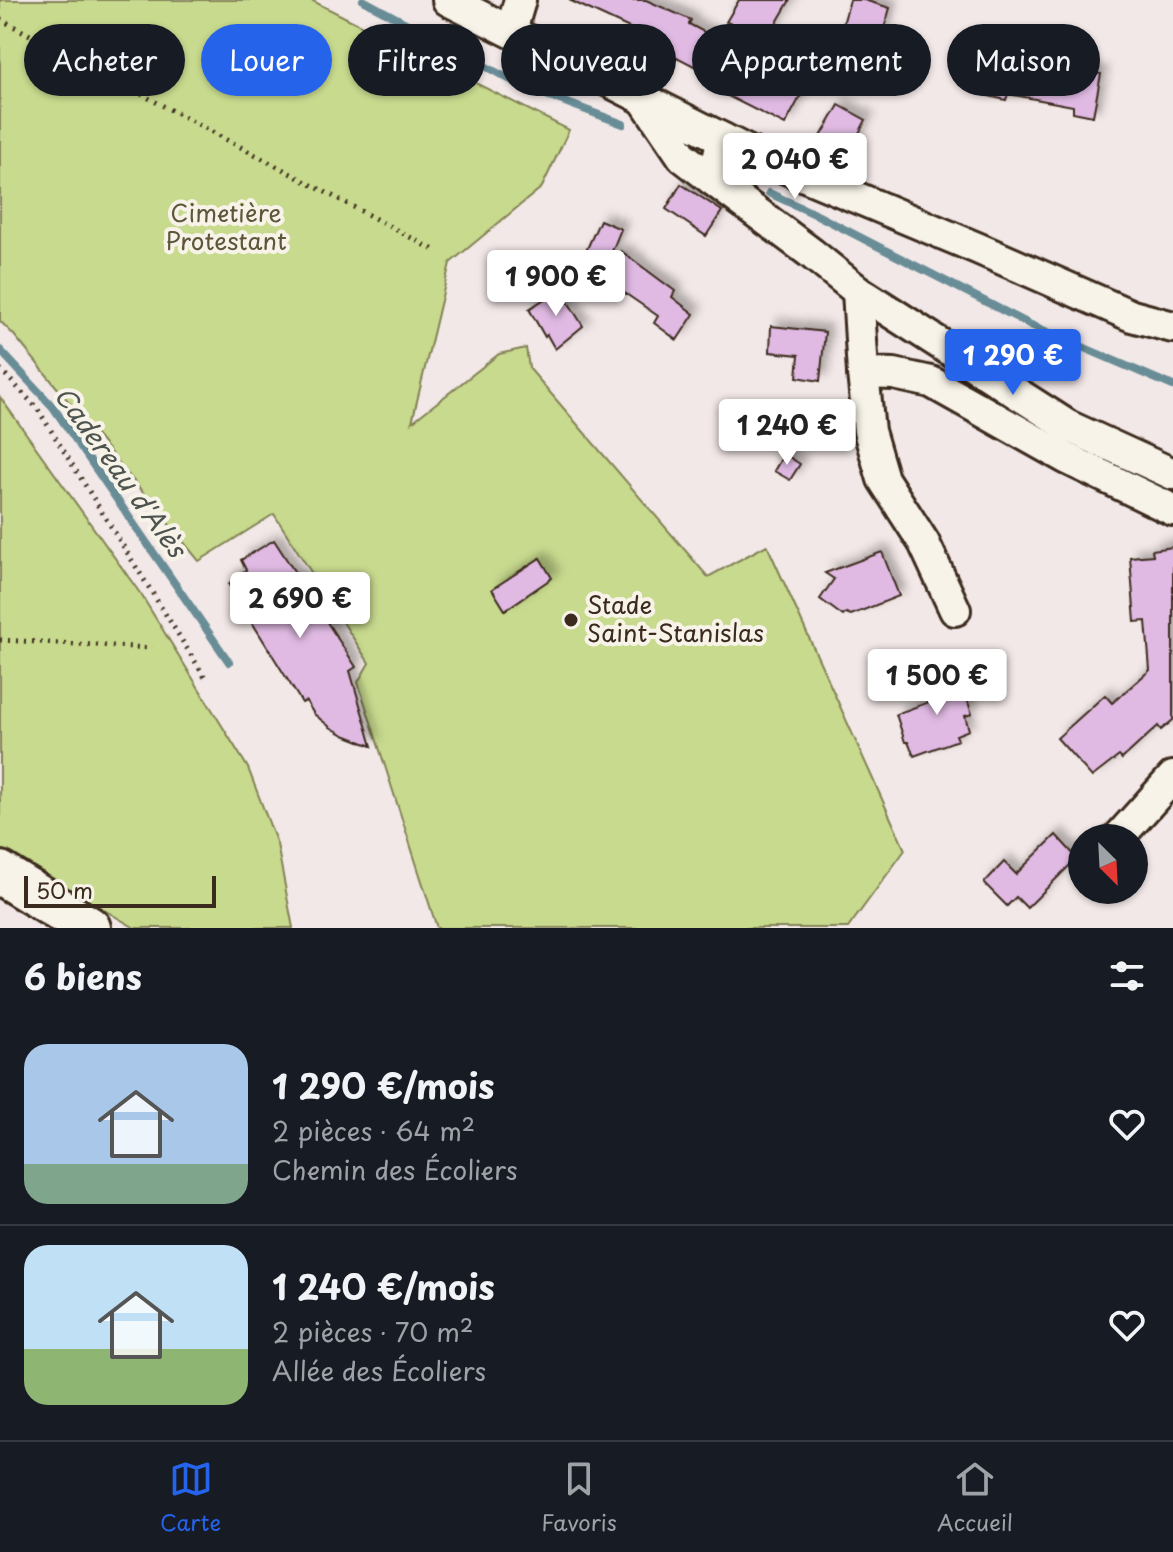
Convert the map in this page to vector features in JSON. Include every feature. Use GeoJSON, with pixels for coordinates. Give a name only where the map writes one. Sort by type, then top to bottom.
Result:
{"type":"FeatureCollection","features":[{"type":"Feature","properties":{"kind":"main road"},"geometry":{"type":"LineString","coordinates":[[0,873],[61,921]]}},
{"type":"Feature","properties":{"kind":"street"},"geometry":{"type":"LineString","coordinates":[[448,0],[501,26]]}},
{"type":"Feature","properties":{"kind":"street"},"geometry":{"type":"LineString","coordinates":[[513,24],[520,0]]}},
{"type":"Feature","properties":{"kind":"street"},"geometry":{"type":"LineString","coordinates":[[638,96],[755,155],[1132,316],[1173,327]]}},
{"type":"Feature","properties":{"kind":"street"},"geometry":{"type":"LineString","coordinates":[[644,99],[683,157],[858,291],[1068,426],[1173,474]]}},
{"type":"Feature","properties":{"kind":"street"},"geometry":{"type":"LineString","coordinates":[[713,180],[723,139]]}},
{"type":"Feature","properties":{"kind":"street"},"geometry":{"type":"LineString","coordinates":[[744,204],[742,192],[755,155]]}},
{"type":"Feature","properties":{"kind":"street"},"geometry":{"type":"LineString","coordinates":[[858,291],[869,431],[883,479],[924,543],[955,610]]}},
{"type":"Feature","properties":{"kind":"street"},"geometry":{"type":"LineString","coordinates":[[863,373],[894,374],[931,382],[1066,458],[1173,510]]}},
{"type":"Feature","properties":{"kind":"street"},"geometry":{"type":"LineString","coordinates":[[1131,824],[1173,777]]}},
{"type":"Feature","properties":{"kind":"path"},"geometry":{"type":"LineString","coordinates":[[0,19],[436,251]]}},
{"type":"Feature","properties":{"kind":"path"},"geometry":{"type":"LineString","coordinates":[[0,369],[37,408],[206,679]]}},
{"type":"Feature","properties":{"kind":"path"},"geometry":{"type":"LineString","coordinates":[[0,640],[152,648]]}},
{"type":"Feature","properties":{"kind":"green space","name":"Cimetière Protestant"},"geometry":{"type":"Polygon","coordinates":[[[0,0],[311,0],[359,24],[348,24],[348,96],[485,96],[485,88],[569,130],[542,187],[450,263],[412,422],[499,354],[526,348],[529,368],[708,577],[767,545],[905,850],[848,928],[437,928],[358,682],[369,663],[274,514],[199,561],[0,321],[0,0]]]}},
{"type":"Feature","properties":{"kind":"green space"},"geometry":{"type":"Polygon","coordinates":[[[0,397],[142,596],[248,768],[277,844],[293,928],[135,928],[0,849],[0,397]]]}},
{"type":"Feature","properties":{"kind":"building"},"geometry":{"type":"Polygon","coordinates":[[[569,0],[646,0],[691,20],[692,65],[676,59],[676,24],[621,24],[569,0]]]}},
{"type":"Feature","properties":{"kind":"building"},"geometry":{"type":"Polygon","coordinates":[[[739,0],[790,0],[776,24],[726,22],[739,0]]]}},
{"type":"Feature","properties":{"kind":"building"},"geometry":{"type":"Polygon","coordinates":[[[850,0],[864,0],[890,8],[885,24],[843,24],[850,0]]]}},
{"type":"Feature","properties":{"kind":"building"},"geometry":{"type":"Polygon","coordinates":[[[728,96],[801,96],[785,125],[728,96]]]}},
{"type":"Feature","properties":{"kind":"building"},"geometry":{"type":"Polygon","coordinates":[[[1019,96],[1097,96],[1093,116],[1073,112],[1073,106],[1019,96]]]}},
{"type":"Feature","properties":{"kind":"building"},"geometry":{"type":"Polygon","coordinates":[[[839,105],[866,120],[847,156],[819,140],[839,105]]]}},
{"type":"Feature","properties":{"kind":"building"},"geometry":{"type":"Polygon","coordinates":[[[681,184],[722,211],[706,236],[666,209],[681,184]]]}},
{"type":"Feature","properties":{"kind":"building"},"geometry":{"type":"Polygon","coordinates":[[[600,220],[621,229],[609,259],[621,251],[675,291],[672,297],[694,314],[677,340],[654,323],[658,316],[600,276],[608,260],[586,251],[600,220]]]}},
{"type":"Feature","properties":{"kind":"building"},"geometry":{"type":"Polygon","coordinates":[[[560,289],[583,326],[555,349],[529,309],[560,289]]]}},
{"type":"Feature","properties":{"kind":"building"},"geometry":{"type":"Polygon","coordinates":[[[771,326],[825,332],[820,381],[797,377],[799,355],[770,352],[771,326]]]}},
{"type":"Feature","properties":{"kind":"building"},"geometry":{"type":"Polygon","coordinates":[[[784,454],[800,464],[790,480],[774,471],[784,454]]]}},
{"type":"Feature","properties":{"kind":"building"},"geometry":{"type":"Polygon","coordinates":[[[274,540],[356,667],[350,671],[372,746],[330,727],[314,714],[306,701],[302,703],[229,585],[233,578],[246,570],[241,560],[274,540]]]}},
{"type":"Feature","properties":{"kind":"building"},"geometry":{"type":"Polygon","coordinates":[[[1173,547],[1173,720],[1161,730],[1158,726],[1122,759],[1119,756],[1092,777],[1057,738],[1105,695],[1112,703],[1150,670],[1146,621],[1135,622],[1130,557],[1153,555],[1152,550],[1173,547]]]}},
{"type":"Feature","properties":{"kind":"building"},"geometry":{"type":"Polygon","coordinates":[[[882,552],[899,596],[843,616],[820,599],[834,579],[825,573],[882,552]]]}},
{"type":"Feature","properties":{"kind":"building"},"geometry":{"type":"Polygon","coordinates":[[[540,558],[552,578],[505,610],[492,589],[540,558]]]}},
{"type":"Feature","properties":{"kind":"building"},"geometry":{"type":"Polygon","coordinates":[[[959,675],[972,714],[965,716],[969,730],[956,735],[958,740],[914,756],[908,742],[905,742],[896,714],[932,701],[926,686],[959,675]]]}},
{"type":"Feature","properties":{"kind":"building"},"geometry":{"type":"Polygon","coordinates":[[[1056,835],[1068,848],[1068,867],[1027,908],[1016,897],[1007,906],[984,883],[1004,862],[1016,874],[1056,835]]]}},
{"type":"Feature","properties":{"kind":"waterway"},"geometry":{"type":"LineString","coordinates":[[363,0],[520,85],[623,124]]}},
{"type":"Feature","properties":{"kind":"waterway"},"geometry":{"type":"LineString","coordinates":[[769,193],[1031,325],[1173,386]]}},
{"type":"Feature","properties":{"kind":"waterway","name":"Cadereau d'Alès"},"geometry":{"type":"LineString","coordinates":[[0,350],[53,407],[229,662]]}},
{"type":"Feature","properties":{"kind":"place","name":"Stade Saint-Stanislas"},"geometry":{"type":"Point","coordinates":[571,620]}}]}
